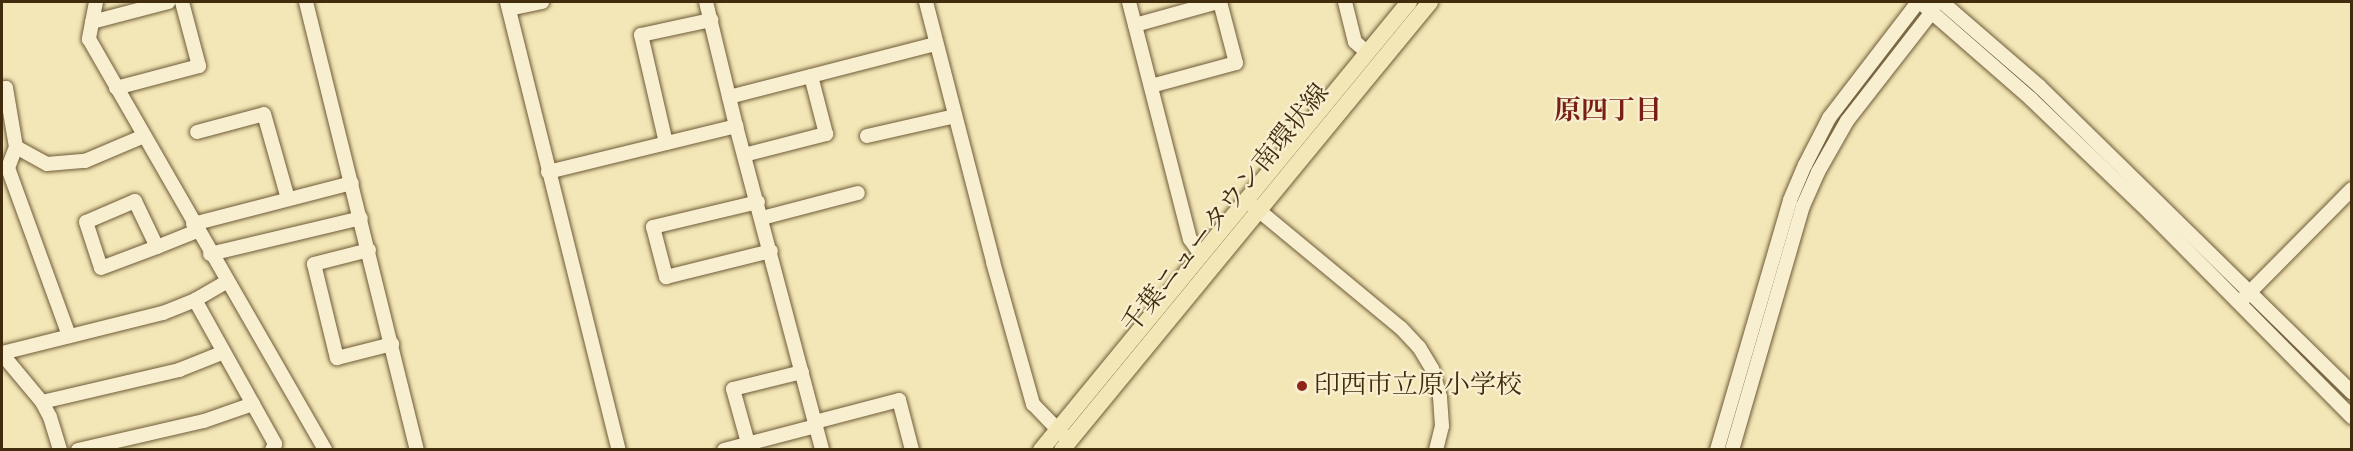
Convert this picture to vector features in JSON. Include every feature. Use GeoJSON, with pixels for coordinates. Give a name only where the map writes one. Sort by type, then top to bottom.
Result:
{"type":"FeatureCollection","features":[{"type":"Feature","properties":{"kind":"main road","name":"千葉ニュータウン南環状線"},"geometry":{"type":"LineString","coordinates":[[1063,440],[1245,199],[1409,2]]}},
{"type":"Feature","properties":{"kind":"main road","name":"千葉ニュータウン南環状線"},"geometry":{"type":"LineString","coordinates":[[1041,450],[1063,440],[1259,211],[1430,2]]}},
{"type":"Feature","properties":{"kind":"street"},"geometry":{"type":"LineString","coordinates":[[96,2],[89,39],[226,282],[325,450]]}},
{"type":"Feature","properties":{"kind":"street"},"geometry":{"type":"LineString","coordinates":[[92,22],[168,2]]}},
{"type":"Feature","properties":{"kind":"street"},"geometry":{"type":"LineString","coordinates":[[116,88],[199,66],[182,2]]}},
{"type":"Feature","properties":{"kind":"street"},"geometry":{"type":"LineString","coordinates":[[306,2],[417,450]]}},
{"type":"Feature","properties":{"kind":"street"},"geometry":{"type":"LineString","coordinates":[[542,2],[508,5],[619,450]]}},
{"type":"Feature","properties":{"kind":"street"},"geometry":{"type":"LineString","coordinates":[[706,2],[736,126],[822,450]]}},
{"type":"Feature","properties":{"kind":"street"},"geometry":{"type":"LineString","coordinates":[[926,2],[1032,404],[1063,440]]}},
{"type":"Feature","properties":{"kind":"street"},"geometry":{"type":"LineString","coordinates":[[1130,2],[1190,239],[1201,255]]}},
{"type":"Feature","properties":{"kind":"street"},"geometry":{"type":"LineString","coordinates":[[1135,25],[1219,2],[1236,63],[1151,86]]}},
{"type":"Feature","properties":{"kind":"street"},"geometry":{"type":"LineString","coordinates":[[1345,2],[1355,42],[1367,52]]}},
{"type":"Feature","properties":{"kind":"street"},"geometry":{"type":"LineString","coordinates":[[1717,450],[1790,200],[1805,165],[1829,118],[1919,2],[1936,5],[2039,86],[2352,392]]}},
{"type":"Feature","properties":{"kind":"street"},"geometry":{"type":"LineString","coordinates":[[1936,5],[2352,417]]}},
{"type":"Feature","properties":{"kind":"street"},"geometry":{"type":"LineString","coordinates":[[1732,450],[1803,206],[1818,172],[1847,121],[1936,5]]}},
{"type":"Feature","properties":{"kind":"street"},"geometry":{"type":"LineString","coordinates":[[666,143],[640,35],[711,20]]}},
{"type":"Feature","properties":{"kind":"street"},"geometry":{"type":"LineString","coordinates":[[729,97],[936,44]]}},
{"type":"Feature","properties":{"kind":"street"},"geometry":{"type":"LineString","coordinates":[[744,155],[826,134],[811,76]]}},
{"type":"Feature","properties":{"kind":"street"},"geometry":{"type":"LineString","coordinates":[[2,89],[6,88],[16,147],[8,168],[69,336]]}},
{"type":"Feature","properties":{"kind":"street"},"geometry":{"type":"LineString","coordinates":[[197,132],[264,114],[288,199]]}},
{"type":"Feature","properties":{"kind":"street"},"geometry":{"type":"LineString","coordinates":[[867,136],[955,116]]}},
{"type":"Feature","properties":{"kind":"street"},"geometry":{"type":"LineString","coordinates":[[548,172],[736,126]]}},
{"type":"Feature","properties":{"kind":"street"},"geometry":{"type":"LineString","coordinates":[[16,147],[47,164],[66,163],[84,161],[144,136]]}},
{"type":"Feature","properties":{"kind":"street"},"geometry":{"type":"LineString","coordinates":[[157,247],[135,201],[86,222],[101,268],[157,247],[195,227],[288,199],[352,183]]}},
{"type":"Feature","properties":{"kind":"street"},"geometry":{"type":"LineString","coordinates":[[2239,303],[2352,189]]}},
{"type":"Feature","properties":{"kind":"street"},"geometry":{"type":"LineString","coordinates":[[762,218],[858,193]]}},
{"type":"Feature","properties":{"kind":"street"},"geometry":{"type":"LineString","coordinates":[[1245,199],[1401,328],[1419,347],[1432,369],[1440,397],[1442,426],[1436,450]]}},
{"type":"Feature","properties":{"kind":"street"},"geometry":{"type":"LineString","coordinates":[[758,202],[653,227],[666,277],[771,251]]}},
{"type":"Feature","properties":{"kind":"street"},"geometry":{"type":"LineString","coordinates":[[210,254],[361,218]]}},
{"type":"Feature","properties":{"kind":"street"},"geometry":{"type":"LineString","coordinates":[[369,250],[314,264],[337,358],[392,344]]}},
{"type":"Feature","properties":{"kind":"street"},"geometry":{"type":"LineString","coordinates":[[60,450],[50,417],[42,402],[2,353],[164,313],[195,300],[226,282]]}},
{"type":"Feature","properties":{"kind":"street"},"geometry":{"type":"LineString","coordinates":[[195,300],[275,444],[272,450]]}},
{"type":"Feature","properties":{"kind":"street"},"geometry":{"type":"LineString","coordinates":[[42,402],[179,370],[224,352]]}},
{"type":"Feature","properties":{"kind":"street"},"geometry":{"type":"LineString","coordinates":[[748,443],[734,389],[802,372]]}},
{"type":"Feature","properties":{"kind":"street"},"geometry":{"type":"LineString","coordinates":[[724,450],[899,400],[912,450]]}},
{"type":"Feature","properties":{"kind":"street"},"geometry":{"type":"LineString","coordinates":[[78,450],[204,421],[253,404]]}},
{"type":"Feature","properties":{"kind":"place","name":"印西市立原小学校"},"geometry":{"type":"Point","coordinates":[1302,386]}},
{"type":"Feature","properties":{"kind":"district","name":"原四丁目"},"geometry":{"type":"Point","coordinates":[1608,112]}}]}
